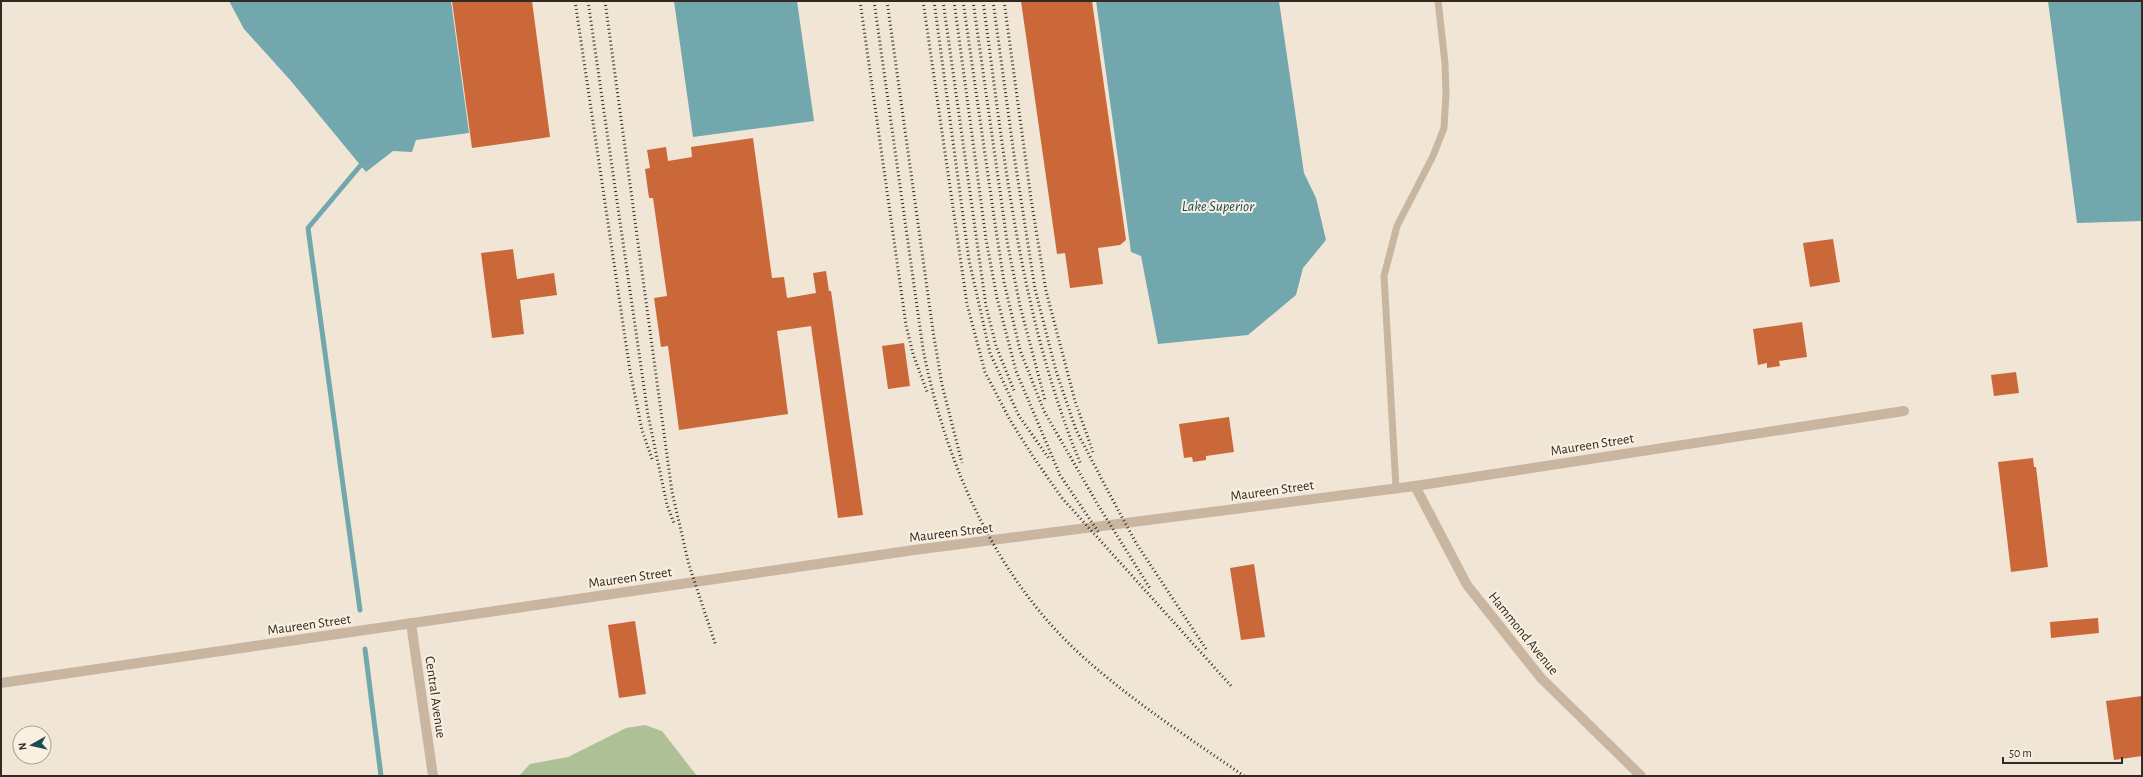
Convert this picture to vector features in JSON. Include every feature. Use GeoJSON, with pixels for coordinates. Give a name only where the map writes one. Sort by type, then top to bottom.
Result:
{"type":"FeatureCollection","features":[{"type":"Feature","properties":{"kind":"street","name":"Maureen Street"},"geometry":{"type":"LineString","coordinates":[[1,683],[914,550],[1415,486],[1904,411]]}},
{"type":"Feature","properties":{"kind":"street","name":"Hammond Avenue"},"geometry":{"type":"LineString","coordinates":[[1415,486],[1466,585],[1541,678],[1641,776]]}},
{"type":"Feature","properties":{"kind":"street","name":"Central Avenue"},"geometry":{"type":"LineString","coordinates":[[411,623],[433,776]]}},
{"type":"Feature","properties":{"kind":"lane"},"geometry":{"type":"LineString","coordinates":[[1396,488],[1384,276],[1397,226],[1433,156],[1444,128],[1446,94],[1445,63],[1438,1]]}},
{"type":"Feature","properties":{"kind":"green space"},"geometry":{"type":"Polygon","coordinates":[[[645,725],[662,731],[697,776],[519,776],[530,764],[568,757],[626,728],[645,725]]]}},
{"type":"Feature","properties":{"kind":"water"},"geometry":{"type":"Polygon","coordinates":[[[229,1],[451,1],[469,133],[416,140],[412,152],[393,151],[366,172],[291,81],[244,29],[229,1]]]}},
{"type":"Feature","properties":{"kind":"water"},"geometry":{"type":"Polygon","coordinates":[[[674,1],[797,1],[814,121],[693,137],[674,1]]]}},
{"type":"Feature","properties":{"kind":"water","name":"Lake Superior"},"geometry":{"type":"Polygon","coordinates":[[[1096,1],[1279,1],[1304,173],[1316,198],[1326,240],[1303,268],[1296,295],[1248,335],[1158,344],[1141,256],[1131,252],[1096,1]]]}},
{"type":"Feature","properties":{"kind":"water"},"geometry":{"type":"Polygon","coordinates":[[[2048,1],[2142,1],[2142,221],[2077,223],[2048,1]]]}},
{"type":"Feature","properties":{"kind":"building"},"geometry":{"type":"Polygon","coordinates":[[[452,1],[532,1],[550,137],[472,148],[452,1]]]}},
{"type":"Feature","properties":{"kind":"building"},"geometry":{"type":"Polygon","coordinates":[[[1021,1],[1092,1],[1126,240],[1120,245],[1098,248],[1103,284],[1070,288],[1065,253],[1057,254],[1021,1]]]}},
{"type":"Feature","properties":{"kind":"building"},"geometry":{"type":"Polygon","coordinates":[[[753,138],[772,278],[784,277],[787,298],[816,293],[813,273],[826,271],[829,291],[831,291],[863,515],[838,518],[811,326],[777,331],[788,414],[679,430],[668,346],[661,347],[654,298],[667,296],[653,198],[649,198],[645,169],[650,168],[647,150],[666,147],[668,161],[692,157],[691,147],[753,138]]]}},
{"type":"Feature","properties":{"kind":"building"},"geometry":{"type":"Polygon","coordinates":[[[1833,239],[1840,282],[1810,287],[1803,243],[1833,239]]]}},
{"type":"Feature","properties":{"kind":"building"},"geometry":{"type":"Polygon","coordinates":[[[513,249],[517,279],[554,273],[557,295],[520,300],[524,334],[492,338],[481,253],[513,249]]]}},
{"type":"Feature","properties":{"kind":"building"},"geometry":{"type":"Polygon","coordinates":[[[1802,322],[1807,357],[1779,361],[1780,366],[1767,368],[1767,363],[1758,365],[1753,329],[1802,322]]]}},
{"type":"Feature","properties":{"kind":"building"},"geometry":{"type":"Polygon","coordinates":[[[904,343],[910,386],[888,389],[882,346],[904,343]]]}},
{"type":"Feature","properties":{"kind":"building"},"geometry":{"type":"Polygon","coordinates":[[[2016,372],[2019,393],[1994,396],[1991,375],[2016,372]]]}},
{"type":"Feature","properties":{"kind":"building"},"geometry":{"type":"Polygon","coordinates":[[[1229,417],[1234,452],[1206,456],[1206,460],[1193,462],[1192,457],[1184,458],[1179,424],[1229,417]]]}},
{"type":"Feature","properties":{"kind":"building"},"geometry":{"type":"Polygon","coordinates":[[[2033,458],[2034,467],[2036,467],[2048,567],[2011,572],[1998,462],[2033,458]]]}},
{"type":"Feature","properties":{"kind":"building"},"geometry":{"type":"Polygon","coordinates":[[[1254,564],[1265,637],[1241,640],[1230,568],[1254,564]]]}},
{"type":"Feature","properties":{"kind":"building"},"geometry":{"type":"Polygon","coordinates":[[[2098,618],[2099,633],[2051,638],[2050,622],[2098,618]]]}},
{"type":"Feature","properties":{"kind":"building"},"geometry":{"type":"Polygon","coordinates":[[[635,621],[646,694],[619,698],[608,625],[635,621]]]}},
{"type":"Feature","properties":{"kind":"building"},"geometry":{"type":"Polygon","coordinates":[[[2142,696],[2142,756],[2114,760],[2106,701],[2142,696]]]}},
{"type":"Feature","properties":{"kind":"waterway"},"geometry":{"type":"LineString","coordinates":[[360,166],[308,228],[360,610]]}},
{"type":"Feature","properties":{"kind":"waterway"},"geometry":{"type":"LineString","coordinates":[[365,649],[381,776]]}},
{"type":"Feature","properties":{"kind":"railway"},"geometry":{"type":"LineString","coordinates":[[575,1],[630,371],[642,430],[653,462]]}},
{"type":"Feature","properties":{"kind":"railway"},"geometry":{"type":"LineString","coordinates":[[588,1],[648,415],[667,505],[674,523]]}},
{"type":"Feature","properties":{"kind":"railway"},"geometry":{"type":"LineString","coordinates":[[605,1],[672,492],[689,565],[716,646]]}},
{"type":"Feature","properties":{"kind":"railway"},"geometry":{"type":"LineString","coordinates":[[860,1],[906,325],[913,354],[928,394]]}},
{"type":"Feature","properties":{"kind":"railway"},"geometry":{"type":"LineString","coordinates":[[874,1],[923,349],[933,393],[946,436],[962,479],[981,520],[1003,560],[1028,597],[1057,632],[1090,663],[1127,693],[1244,776]]}},
{"type":"Feature","properties":{"kind":"railway"},"geometry":{"type":"LineString","coordinates":[[887,1],[933,331],[942,385],[962,463]]}},
{"type":"Feature","properties":{"kind":"railway"},"geometry":{"type":"LineString","coordinates":[[923,1],[967,304],[985,372],[1010,420],[1062,498],[1232,687]]}},
{"type":"Feature","properties":{"kind":"railway"},"geometry":{"type":"LineString","coordinates":[[934,1],[969,260],[990,353],[1019,416],[1050,460]]}},
{"type":"Feature","properties":{"kind":"railway"},"geometry":{"type":"LineString","coordinates":[[943,1],[986,306],[996,346],[1015,393]]}},
{"type":"Feature","properties":{"kind":"railway"},"geometry":{"type":"LineString","coordinates":[[954,1],[986,239],[997,298],[1016,371],[1060,475],[1099,533]]}},
{"type":"Feature","properties":{"kind":"railway"},"geometry":{"type":"LineString","coordinates":[[963,1],[1004,282],[1020,350],[1044,411],[1098,505],[1151,590]]}},
{"type":"Feature","properties":{"kind":"railway"},"geometry":{"type":"LineString","coordinates":[[973,1],[1007,241],[1020,306],[1045,400]]}},
{"type":"Feature","properties":{"kind":"railway"},"geometry":{"type":"LineString","coordinates":[[983,1],[1007,178],[1029,294],[1043,351],[1060,408],[1081,465]]}},
{"type":"Feature","properties":{"kind":"railway"},"geometry":{"type":"LineString","coordinates":[[993,1],[1014,155],[1035,289],[1056,371],[1076,430],[1109,493],[1136,543],[1206,649]]}},
{"type":"Feature","properties":{"kind":"railway"},"geometry":{"type":"LineString","coordinates":[[1004,1],[1031,199],[1046,291],[1075,401],[1094,455]]}}]}
